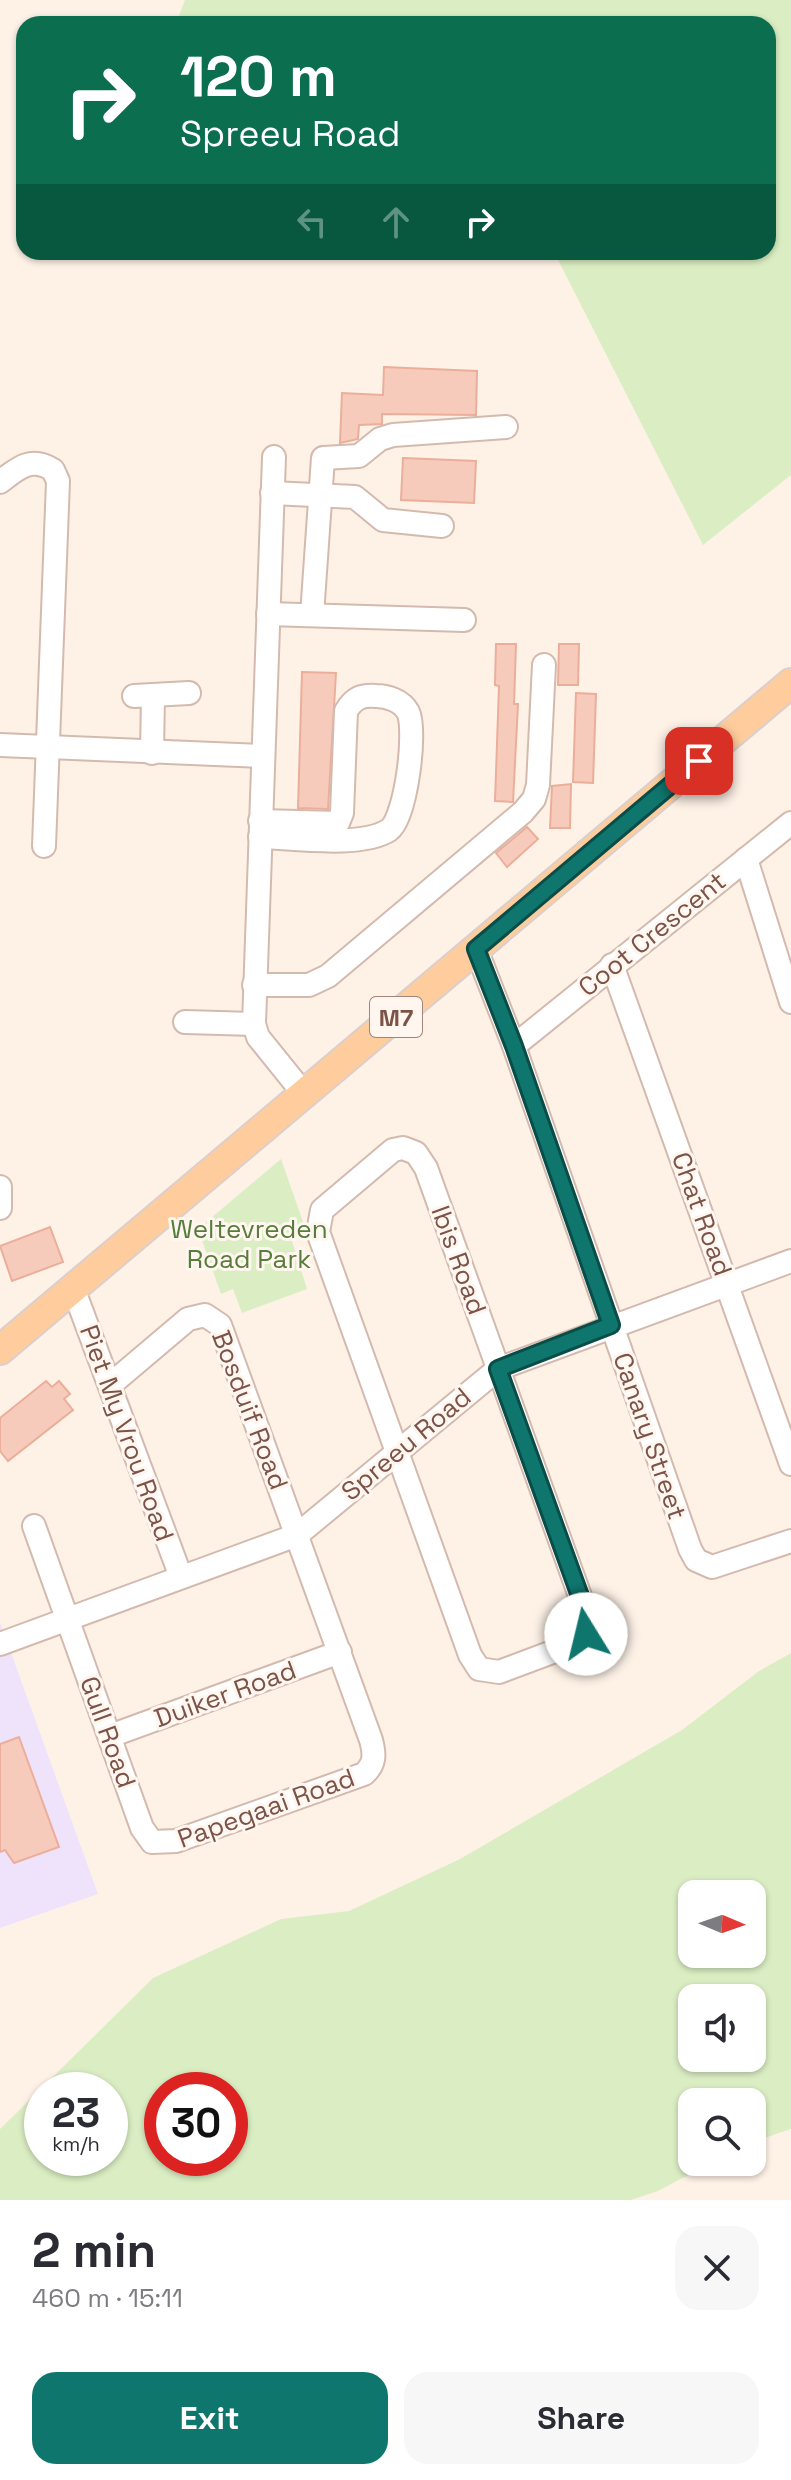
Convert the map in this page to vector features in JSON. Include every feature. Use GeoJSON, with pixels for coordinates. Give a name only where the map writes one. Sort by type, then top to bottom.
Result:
{"type":"FeatureCollection","features":[{"type":"Feature","properties":{"kind":"main road","name":"M7"},"geometry":{"type":"LineString","coordinates":[[0,1350],[791,683]]}},
{"type":"Feature","properties":{"kind":"street"},"geometry":{"type":"LineString","coordinates":[[312,615],[325,456],[359,456],[380,439],[393,435],[506,427]]}},
{"type":"Feature","properties":{"kind":"street"},"geometry":{"type":"LineString","coordinates":[[274,457],[254,1024],[258,1037],[304,1094]]}},
{"type":"Feature","properties":{"kind":"street"},"geometry":{"type":"LineString","coordinates":[[0,482],[20,465],[33,462],[53,470],[58,481],[44,846]]}},
{"type":"Feature","properties":{"kind":"street"},"geometry":{"type":"LineString","coordinates":[[272,493],[358,498],[383,520],[442,526]]}},
{"type":"Feature","properties":{"kind":"street"},"geometry":{"type":"LineString","coordinates":[[268,614],[464,620]]}},
{"type":"Feature","properties":{"kind":"street"},"geometry":{"type":"LineString","coordinates":[[254,985],[309,985],[328,976],[523,812],[534,799],[538,785],[544,665]]}},
{"type":"Feature","properties":{"kind":"street"},"geometry":{"type":"LineString","coordinates":[[152,753],[144,695],[189,693]]}},
{"type":"Feature","properties":{"kind":"street"},"geometry":{"type":"LineString","coordinates":[[362,696],[381,696],[400,702],[411,723],[405,797],[400,817],[392,828],[378,836],[358,839],[260,829],[338,823],[342,813],[346,711],[362,696]]}},
{"type":"Feature","properties":{"kind":"street"},"geometry":{"type":"LineString","coordinates":[[0,745],[263,756]]}},
{"type":"Feature","properties":{"kind":"street","name":"Coot Crescent"},"geometry":{"type":"LineString","coordinates":[[514,1046],[791,823]]}},
{"type":"Feature","properties":{"kind":"street"},"geometry":{"type":"LineString","coordinates":[[746,859],[791,1002]]}},
{"type":"Feature","properties":{"kind":"street","name":"Canary Street"},"geometry":{"type":"LineString","coordinates":[[476,949],[514,1046],[696,1560],[712,1567],[726,1565],[791,1541]]}},
{"type":"Feature","properties":{"kind":"street","name":"Chat Road"},"geometry":{"type":"LineString","coordinates":[[612,965],[791,1464]]}},
{"type":"Feature","properties":{"kind":"street"},"geometry":{"type":"LineString","coordinates":[[185,1022],[254,1024]]}},
{"type":"Feature","properties":{"kind":"street","name":"Ibis Road"},"geometry":{"type":"LineString","coordinates":[[403,1148],[416,1153],[426,1168],[498,1369],[589,1621],[579,1642],[499,1672],[479,1669],[470,1655],[317,1226],[322,1210],[393,1150],[403,1148]]}},
{"type":"Feature","properties":{"kind":"street"},"geometry":{"type":"LineString","coordinates":[[0,1187],[0,1208]]}},
{"type":"Feature","properties":{"kind":"street","name":"Spreeu Road"},"geometry":{"type":"LineString","coordinates":[[0,1644],[297,1535],[498,1369],[791,1261]]}},
{"type":"Feature","properties":{"kind":"street","name":"Piet My Vrou Road"},"geometry":{"type":"LineString","coordinates":[[73,1288],[181,1577]]}},
{"type":"Feature","properties":{"kind":"street","name":"Bosduif Road"},"geometry":{"type":"LineString","coordinates":[[110,1385],[188,1319],[196,1315],[213,1318],[225,1335],[297,1535]]}},
{"type":"Feature","properties":{"kind":"street","name":"Gull Road"},"geometry":{"type":"LineString","coordinates":[[34,1526],[142,1828],[152,1842]]}},
{"type":"Feature","properties":{"kind":"street","name":"Papegaai Road"},"geometry":{"type":"LineString","coordinates":[[152,1842],[167,1844],[364,1774],[374,1761],[371,1740],[297,1535]]}},
{"type":"Feature","properties":{"kind":"street","name":"Duiker Road"},"geometry":{"type":"LineString","coordinates":[[110,1736],[340,1652]]}},
{"type":"Feature","properties":{"kind":"shaded area"},"geometry":{"type":"Polygon","coordinates":[[[0,1622],[98,1894],[0,1928],[0,1622]]]}},
{"type":"Feature","properties":{"kind":"green space"},"geometry":{"type":"Polygon","coordinates":[[[185,0],[791,0],[791,475],[703,545],[558,260],[776,260],[776,16],[179,16],[185,0]]]}},
{"type":"Feature","properties":{"kind":"green space","name":"Weltevreden Road Park"},"geometry":{"type":"Polygon","coordinates":[[[281,1159],[307,1233],[292,1241],[307,1289],[242,1313],[233,1289],[221,1294],[198,1229],[281,1159]]]}},
{"type":"Feature","properties":{"kind":"green space"},"geometry":{"type":"Polygon","coordinates":[[[791,1653],[791,2129],[766,2137],[766,2088],[678,2088],[678,2176],[686,2176],[658,2191],[631,2200],[0,2200],[0,2129],[24,2105],[24,2176],[128,2176],[128,2072],[58,2072],[153,1978],[281,1919],[349,1911],[460,1859],[682,1730],[759,1671],[791,1653]]]}},
{"type":"Feature","properties":{"kind":"building"},"geometry":{"type":"Polygon","coordinates":[[[384,367],[477,371],[476,415],[382,414],[382,424],[359,425],[358,439],[340,443],[342,393],[383,395],[384,367]]]}},
{"type":"Feature","properties":{"kind":"building"},"geometry":{"type":"Polygon","coordinates":[[[403,458],[476,461],[474,503],[401,500],[403,458]]]}},
{"type":"Feature","properties":{"kind":"building"},"geometry":{"type":"Polygon","coordinates":[[[496,644],[516,644],[514,704],[518,704],[513,802],[495,801],[499,686],[495,685],[496,644]]]}},
{"type":"Feature","properties":{"kind":"building"},"geometry":{"type":"Polygon","coordinates":[[[559,644],[579,644],[578,685],[558,685],[559,644]]]}},
{"type":"Feature","properties":{"kind":"building"},"geometry":{"type":"Polygon","coordinates":[[[302,672],[336,673],[328,809],[298,808],[302,672]]]}},
{"type":"Feature","properties":{"kind":"building"},"geometry":{"type":"Polygon","coordinates":[[[576,693],[596,694],[593,783],[573,782],[576,693]]]}},
{"type":"Feature","properties":{"kind":"building"},"geometry":{"type":"Polygon","coordinates":[[[571,784],[570,828],[550,828],[552,786],[571,784]]]}},
{"type":"Feature","properties":{"kind":"building"},"geometry":{"type":"Polygon","coordinates":[[[527,827],[538,839],[507,867],[496,853],[527,827]]]}},
{"type":"Feature","properties":{"kind":"building"},"geometry":{"type":"Polygon","coordinates":[[[50,1227],[63,1262],[12,1281],[0,1246],[50,1227]]]}},
{"type":"Feature","properties":{"kind":"building"},"geometry":{"type":"Polygon","coordinates":[[[46,1381],[52,1387],[59,1381],[70,1394],[64,1399],[73,1410],[8,1461],[0,1451],[0,1418],[46,1381]]]}},
{"type":"Feature","properties":{"kind":"building"},"geometry":{"type":"Polygon","coordinates":[[[19,1737],[59,1847],[14,1863],[5,1850],[0,1852],[0,1744],[19,1737]]]}},
{"type":"Feature","properties":{"kind":"route"},"geometry":{"type":"LineString","coordinates":[[586,1634],[589,1621],[498,1369],[611,1325],[514,1046],[476,949],[699,761]]}}]}
